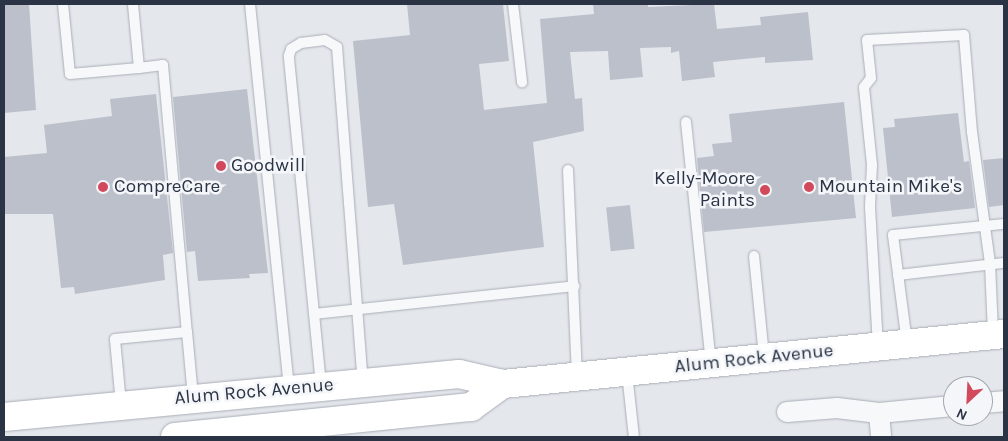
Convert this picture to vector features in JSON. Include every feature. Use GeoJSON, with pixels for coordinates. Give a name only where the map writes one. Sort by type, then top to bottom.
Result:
{"type":"FeatureCollection","features":[{"type":"Feature","properties":{"kind":"main road","name":"Alum Rock Avenue"},"geometry":{"type":"LineString","coordinates":[[4,417],[193,397],[459,374],[503,384],[999,335]]}},
{"type":"Feature","properties":{"kind":"main road"},"geometry":{"type":"LineString","coordinates":[[327,421],[340,402],[362,390],[363,382]]}},
{"type":"Feature","properties":{"kind":"main road","name":"Alum Rock Avenue"},"geometry":{"type":"LineString","coordinates":[[175,437],[470,407],[503,384]]}},
{"type":"Feature","properties":{"kind":"street"},"geometry":{"type":"LineString","coordinates":[[787,412],[837,408],[878,413],[943,407]]}},
{"type":"Feature","properties":{"kind":"street"},"geometry":{"type":"LineString","coordinates":[[878,413],[881,437]]}},
{"type":"Feature","properties":{"kind":"lane"},"geometry":{"type":"LineString","coordinates":[[63,4],[70,74],[163,66],[193,397]]}},
{"type":"Feature","properties":{"kind":"lane"},"geometry":{"type":"LineString","coordinates":[[133,4],[139,68]]}},
{"type":"Feature","properties":{"kind":"lane"},"geometry":{"type":"LineString","coordinates":[[250,4],[289,389]]}},
{"type":"Feature","properties":{"kind":"lane"},"geometry":{"type":"LineString","coordinates":[[513,4],[522,82]]}},
{"type":"Feature","properties":{"kind":"lane"},"geometry":{"type":"LineString","coordinates":[[878,347],[870,206],[872,165],[864,87],[871,78],[867,40],[964,36],[984,225],[999,335]]}},
{"type":"Feature","properties":{"kind":"lane"},"geometry":{"type":"LineString","coordinates":[[321,386],[289,56],[291,49],[301,42],[325,40],[337,47],[363,382]]}},
{"type":"Feature","properties":{"kind":"lane"},"geometry":{"type":"LineString","coordinates":[[686,122],[711,363]]}},
{"type":"Feature","properties":{"kind":"lane"},"geometry":{"type":"LineString","coordinates":[[568,170],[577,376]]}},
{"type":"Feature","properties":{"kind":"lane"},"geometry":{"type":"LineString","coordinates":[[907,344],[893,235],[1004,224]]}},
{"type":"Feature","properties":{"kind":"lane"},"geometry":{"type":"LineString","coordinates":[[754,256],[764,358]]}},
{"type":"Feature","properties":{"kind":"lane"},"geometry":{"type":"LineString","coordinates":[[898,275],[1004,263]]}},
{"type":"Feature","properties":{"kind":"lane"},"geometry":{"type":"LineString","coordinates":[[314,314],[574,286]]}},
{"type":"Feature","properties":{"kind":"lane"},"geometry":{"type":"LineString","coordinates":[[121,404],[115,339],[187,332]]}},
{"type":"Feature","properties":{"kind":"lane"},"geometry":{"type":"LineString","coordinates":[[627,372],[634,437]]}},
{"type":"Feature","properties":{"kind":"building"},"geometry":{"type":"Polygon","coordinates":[[[4,4],[29,4],[36,110],[4,113],[4,4]]]}},
{"type":"Feature","properties":{"kind":"building"},"geometry":{"type":"Polygon","coordinates":[[[407,4],[503,4],[509,61],[479,64],[484,110],[547,103],[540,19],[594,14],[593,4],[648,4],[648,7],[714,4],[717,29],[761,25],[760,17],[808,12],[813,60],[765,63],[765,57],[713,62],[715,77],[682,81],[679,51],[671,53],[671,47],[640,48],[643,77],[610,80],[608,51],[570,52],[575,99],[582,98],[584,131],[533,142],[544,247],[403,265],[394,204],[368,207],[353,41],[410,35],[407,4]]]}},
{"type":"Feature","properties":{"kind":"building","name":"Goodwill"},"geometry":{"type":"Polygon","coordinates":[[[247,89],[268,273],[249,274],[250,278],[198,281],[195,251],[187,252],[173,97],[247,89]]]}},
{"type":"Feature","properties":{"kind":"building","name":"CompreCare"},"geometry":{"type":"Polygon","coordinates":[[[156,94],[173,253],[163,255],[165,280],[75,294],[74,287],[61,288],[53,214],[4,214],[4,157],[47,153],[44,125],[112,116],[110,99],[156,94]]]}},
{"type":"Feature","properties":{"kind":"building"},"geometry":{"type":"Polygon","coordinates":[[[844,102],[856,218],[704,232],[697,158],[714,156],[712,144],[732,142],[729,114],[844,102]]]}},
{"type":"Feature","properties":{"kind":"building"},"geometry":{"type":"Polygon","coordinates":[[[958,113],[964,162],[969,161],[975,208],[892,217],[883,128],[895,127],[894,119],[958,113]]]}},
{"type":"Feature","properties":{"kind":"building"},"geometry":{"type":"Polygon","coordinates":[[[1004,158],[1004,205],[989,207],[983,160],[1004,158]]]}},
{"type":"Feature","properties":{"kind":"building"},"geometry":{"type":"Polygon","coordinates":[[[630,205],[635,249],[611,251],[606,208],[630,205]]]}},
{"type":"Feature","properties":{"kind":"place","name":"Goodwill"},"geometry":{"type":"Point","coordinates":[221,166]}},
{"type":"Feature","properties":{"kind":"place","name":"CompreCare"},"geometry":{"type":"Point","coordinates":[103,187]}},
{"type":"Feature","properties":{"kind":"place","name":"Mountain Mike's"},"geometry":{"type":"Point","coordinates":[809,187]}},
{"type":"Feature","properties":{"kind":"place","name":"Kelly-Moore Paints"},"geometry":{"type":"Point","coordinates":[765,190]}}]}
